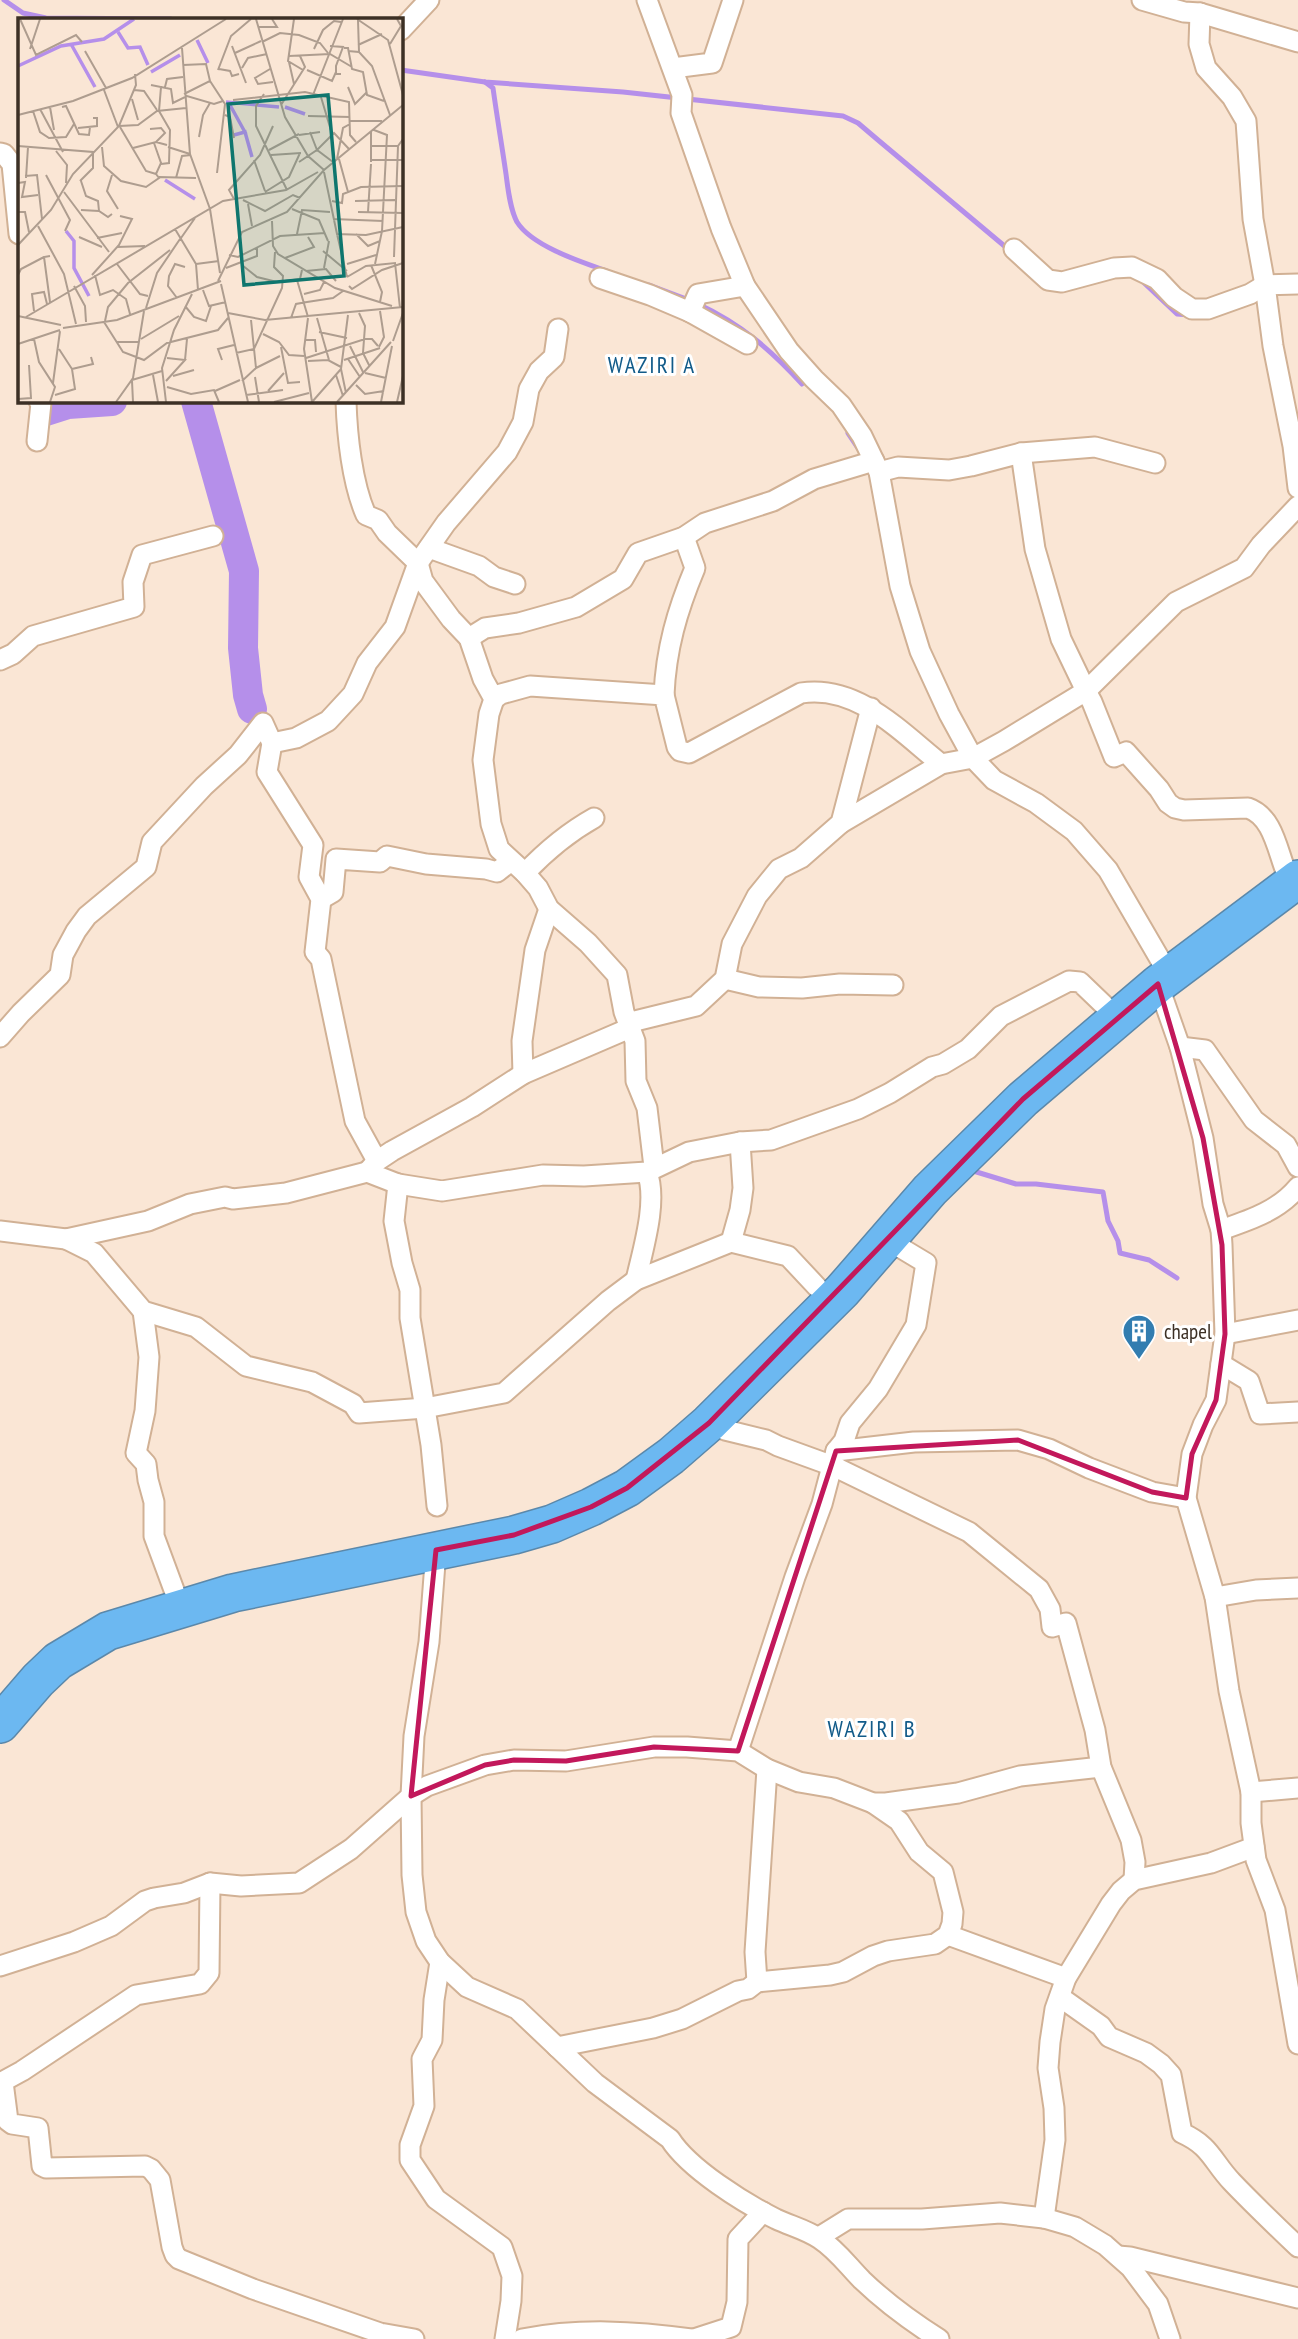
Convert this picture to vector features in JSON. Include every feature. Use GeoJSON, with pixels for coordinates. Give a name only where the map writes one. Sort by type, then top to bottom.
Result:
{"type":"FeatureCollection","features":[{"type":"Feature","properties":{"kind":"highway"},"geometry":{"type":"LineString","coordinates":[[0,1724],[58,1661],[107,1631],[233,1593],[514,1535],[552,1524],[592,1507],[626,1488],[671,1456],[709,1423],[842,1291],[930,1190],[1160,972],[1294,869]]}},
{"type":"Feature","properties":{"kind":"highway"},"geometry":{"type":"LineString","coordinates":[[0,1695],[28,1664],[76,1630],[125,1605],[174,1590],[434,1538],[587,1487],[635,1458],[688,1414],[817,1287],[916,1177],[1105,1006],[1160,972]]}},
{"type":"Feature","properties":{"kind":"street"},"geometry":{"type":"LineString","coordinates":[[402,29],[429,0]]}},
{"type":"Feature","properties":{"kind":"street"},"geometry":{"type":"LineString","coordinates":[[647,0],[673,68],[721,228],[745,286],[789,351],[841,405],[862,436],[876,467],[900,586],[920,650],[949,714],[973,758],[994,780],[1036,803],[1074,831],[1108,870],[1160,972],[1203,1138],[1213,1204],[1221,1230],[1225,1334],[1216,1400],[1192,1454],[1186,1498],[1215,1597],[1229,1691],[1251,1792],[1254,1847],[1275,1910],[1298,2044]]}},
{"type":"Feature","properties":{"kind":"street"},"geometry":{"type":"LineString","coordinates":[[673,68],[712,63],[733,0]]}},
{"type":"Feature","properties":{"kind":"street"},"geometry":{"type":"LineString","coordinates":[[1142,0],[1184,12],[1200,13],[1298,42]]}},
{"type":"Feature","properties":{"kind":"street"},"geometry":{"type":"LineString","coordinates":[[1200,13],[1199,44],[1206,68],[1232,96],[1246,121],[1253,219],[1273,346],[1296,450],[1298,488]]}},
{"type":"Feature","properties":{"kind":"street"},"geometry":{"type":"LineString","coordinates":[[0,153],[12,164],[18,224]]}},
{"type":"Feature","properties":{"kind":"street"},"geometry":{"type":"LineString","coordinates":[[1014,249],[1048,280],[1062,282],[1114,268],[1132,267],[1157,279],[1174,297],[1192,309],[1208,309],[1250,294],[1265,285],[1298,284]]}},
{"type":"Feature","properties":{"kind":"street"},"geometry":{"type":"LineString","coordinates":[[600,278],[650,295],[694,303],[747,344]]}},
{"type":"Feature","properties":{"kind":"street"},"geometry":{"type":"LineString","coordinates":[[694,303],[745,286]]}},
{"type":"Feature","properties":{"kind":"street"},"geometry":{"type":"LineString","coordinates":[[272,743],[296,738],[328,721],[353,694],[367,663],[395,628],[424,556],[446,523],[507,452],[523,422],[529,389],[539,371],[554,357],[558,329]]}},
{"type":"Feature","properties":{"kind":"street"},"geometry":{"type":"LineString","coordinates":[[37,441],[39,402]]}},
{"type":"Feature","properties":{"kind":"street"},"geometry":{"type":"LineString","coordinates":[[346,402],[346,419],[358,498],[366,514],[378,520],[387,533],[424,556],[478,566],[494,577],[515,584]]}},
{"type":"Feature","properties":{"kind":"street"},"geometry":{"type":"LineString","coordinates":[[469,638],[485,628],[519,623],[576,607],[623,579],[638,553],[684,537],[705,523],[773,501],[814,479],[876,467],[948,470],[1021,453],[1095,447],[1155,463]]}},
{"type":"Feature","properties":{"kind":"street"},"geometry":{"type":"LineString","coordinates":[[1021,453],[1035,549],[1061,639],[1092,702],[1114,757],[1126,752],[1175,808],[1248,808],[1258,812],[1294,869]]}},
{"type":"Feature","properties":{"kind":"street"},"geometry":{"type":"LineString","coordinates":[[0,1231],[66,1239],[148,1221],[190,1204],[225,1197],[233,1199],[286,1193],[372,1167],[523,1074],[629,1028],[635,1021],[696,1006],[725,979],[732,944],[757,896],[779,869],[801,858],[841,823],[941,764],[973,758],[1086,691],[1176,602],[1244,568],[1261,545],[1298,506]]}},
{"type":"Feature","properties":{"kind":"street"},"geometry":{"type":"LineString","coordinates":[[0,660],[13,654],[33,636],[134,607],[133,582],[142,555],[213,536]]}},
{"type":"Feature","properties":{"kind":"street"},"geometry":{"type":"LineString","coordinates":[[684,537],[695,568],[677,610],[666,666],[664,695],[680,751],[689,753],[801,693],[815,690],[834,693],[871,708],[941,764]]}},
{"type":"Feature","properties":{"kind":"street"},"geometry":{"type":"LineString","coordinates":[[424,556],[423,581],[469,638],[483,678],[494,699]]}},
{"type":"Feature","properties":{"kind":"street"},"geometry":{"type":"LineString","coordinates":[[636,1280],[650,1202],[651,1169],[647,1108],[636,1081],[635,1041],[629,1028],[617,975],[588,943],[549,909],[538,888],[499,849],[491,824],[483,760],[489,714],[494,699],[500,694],[530,686],[664,695]]}},
{"type":"Feature","properties":{"kind":"street"},"geometry":{"type":"LineString","coordinates":[[841,823],[871,708]]}},
{"type":"Feature","properties":{"kind":"street"},"geometry":{"type":"LineString","coordinates":[[0,1037],[60,975],[63,955],[87,916],[146,867],[152,842],[204,786],[238,755],[263,723],[272,743],[267,772],[313,845],[309,877],[321,899],[315,952],[321,959],[355,1121],[372,1167],[398,1184],[442,1191],[543,1175],[584,1176],[651,1169],[689,1152],[740,1142],[771,1140],[858,1109],[890,1093],[932,1066],[943,1064],[968,1049],[1001,1016],[1069,981],[1080,982],[1105,1006]]}},
{"type":"Feature","properties":{"kind":"street"},"geometry":{"type":"LineString","coordinates":[[321,899],[333,892],[336,859],[380,862],[387,856],[426,864],[497,872],[538,859],[594,818]]}},
{"type":"Feature","properties":{"kind":"street"},"geometry":{"type":"LineString","coordinates":[[523,1074],[522,1041],[535,950],[549,909]]}},
{"type":"Feature","properties":{"kind":"street"},"geometry":{"type":"LineString","coordinates":[[725,979],[759,987],[894,985]]}},
{"type":"Feature","properties":{"kind":"street"},"geometry":{"type":"LineString","coordinates":[[1180,1046],[1205,1049],[1254,1120],[1286,1145],[1298,1167]]}},
{"type":"Feature","properties":{"kind":"street"},"geometry":{"type":"LineString","coordinates":[[731,1242],[743,1188],[740,1142]]}},
{"type":"Feature","properties":{"kind":"street"},"geometry":{"type":"LineString","coordinates":[[398,1184],[394,1221],[410,1290],[410,1318],[436,1479],[437,1506]]}},
{"type":"Feature","properties":{"kind":"street"},"geometry":{"type":"LineString","coordinates":[[1221,1230],[1260,1216],[1274,1208],[1298,1187]]}},
{"type":"Feature","properties":{"kind":"street"},"geometry":{"type":"LineString","coordinates":[[66,1239],[94,1253],[143,1311],[149,1357],[145,1411],[136,1453],[146,1464],[154,1502],[154,1536],[174,1590]]}},
{"type":"Feature","properties":{"kind":"street"},"geometry":{"type":"LineString","coordinates":[[738,1751],[822,1504],[834,1458],[850,1423],[878,1389],[916,1325],[926,1263],[886,1239]]}},
{"type":"Feature","properties":{"kind":"street"},"geometry":{"type":"LineString","coordinates":[[143,1311],[196,1327],[246,1366],[312,1382],[353,1404],[359,1413],[425,1408],[504,1393],[615,1295],[636,1280],[731,1242],[788,1256],[817,1287]]}},
{"type":"Feature","properties":{"kind":"street"},"geometry":{"type":"LineString","coordinates":[[1225,1334],[1298,1320]]}},
{"type":"Feature","properties":{"kind":"street"},"geometry":{"type":"LineString","coordinates":[[1221,1364],[1248,1381],[1260,1414],[1298,1412]]}},
{"type":"Feature","properties":{"kind":"street"},"geometry":{"type":"LineString","coordinates":[[709,1423],[778,1446],[834,1458],[969,1532],[1039,1589],[1050,1609],[1052,1627],[1066,1623],[1095,1730],[1101,1767],[1130,1840],[1135,1862],[1134,1880]]}},
{"type":"Feature","properties":{"kind":"street"},"geometry":{"type":"LineString","coordinates":[[834,1458],[914,1442],[1018,1440],[1049,1449],[1089,1468],[1152,1492],[1186,1498]]}},
{"type":"Feature","properties":{"kind":"street"},"geometry":{"type":"LineString","coordinates":[[436,1550],[429,1642],[415,1736],[411,1797],[412,1875],[416,1912],[426,1941],[440,1962],[467,1987],[517,2009],[595,2083],[670,2139],[678,2151],[713,2179],[763,2212],[818,2237],[836,2251],[863,2281],[916,2325],[939,2339]]}},
{"type":"Feature","properties":{"kind":"street"},"geometry":{"type":"LineString","coordinates":[[1215,1597],[1256,1590],[1298,1588]]}},
{"type":"Feature","properties":{"kind":"street"},"geometry":{"type":"LineString","coordinates":[[0,1966],[74,1942],[111,1926],[145,1901],[184,1893],[210,1883],[241,1886],[299,1883],[351,1849],[427,1786],[485,1765],[513,1760],[566,1761],[654,1747],[738,1751],[767,1769],[799,1782],[834,1788],[873,1803],[899,1821],[919,1853],[943,1872],[950,1893],[952,1924],[948,1935],[935,1944],[888,1951],[843,1972],[830,1975],[757,1982],[748,1989],[738,1991],[672,2022],[557,2047]]}},
{"type":"Feature","properties":{"kind":"street"},"geometry":{"type":"LineString","coordinates":[[873,1803],[958,1793],[1020,1776],[1101,1767]]}},
{"type":"Feature","properties":{"kind":"street"},"geometry":{"type":"LineString","coordinates":[[757,1982],[755,1952],[767,1769]]}},
{"type":"Feature","properties":{"kind":"street"},"geometry":{"type":"LineString","coordinates":[[1251,1792],[1298,1788]]}},
{"type":"Feature","properties":{"kind":"street"},"geometry":{"type":"LineString","coordinates":[[1044,2218],[1055,2140],[1054,2108],[1048,2068],[1053,2019],[1063,1988],[1111,1904],[1134,1880],[1212,1863],[1254,1847]]}},
{"type":"Feature","properties":{"kind":"street"},"geometry":{"type":"LineString","coordinates":[[210,1883],[209,1973],[206,1979],[200,1983],[136,1995],[2,2082],[8,2121],[38,2128],[42,2166],[46,2168],[145,2166],[151,2169],[160,2180],[172,2247],[179,2259],[379,2336],[414,2339]]}},
{"type":"Feature","properties":{"kind":"street"},"geometry":{"type":"LineString","coordinates":[[948,1935],[1063,1988],[1109,2036],[1146,2053],[1161,2064],[1171,2075],[1182,2133],[1194,2138],[1210,2152],[1229,2179],[1298,2247]]}},
{"type":"Feature","properties":{"kind":"street"},"geometry":{"type":"LineString","coordinates":[[440,1962],[432,2040],[422,2059],[424,2106],[410,2145],[410,2160],[436,2200],[502,2248],[512,2276],[505,2339]]}},
{"type":"Feature","properties":{"kind":"street"},"geometry":{"type":"LineString","coordinates":[[522,2339],[553,2333],[594,2331],[693,2339],[731,2327],[737,2302],[738,2239],[763,2212]]}},
{"type":"Feature","properties":{"kind":"street"},"geometry":{"type":"LineString","coordinates":[[818,2237],[848,2219],[922,2219],[1000,2213],[1044,2218],[1075,2228],[1105,2245],[1131,2268],[1158,2304],[1170,2339]]}},
{"type":"Feature","properties":{"kind":"street"},"geometry":{"type":"LineString","coordinates":[[1118,2256],[1298,2298]]}},
{"type":"Feature","properties":{"kind":"highlighted area"},"geometry":{"type":"Polygon","coordinates":[[[1158,984],[1203,1138],[1222,1245],[1225,1334],[1216,1400],[1192,1454],[1186,1498],[1152,1492],[1018,1440],[836,1451],[738,1751],[654,1747],[566,1761],[514,1760],[485,1765],[411,1796],[436,1550],[514,1535],[591,1507],[627,1488],[709,1423],[1023,1099],[1158,984]]]}},
{"type":"Feature","properties":{"kind":"waterway"},"geometry":{"type":"LineString","coordinates":[[4,0],[23,13],[46,18]]}},
{"type":"Feature","properties":{"kind":"waterway"},"geometry":{"type":"LineString","coordinates":[[402,70],[485,82],[623,92],[843,116],[858,123],[1008,249]]}},
{"type":"Feature","properties":{"kind":"waterway"},"geometry":{"type":"LineString","coordinates":[[485,82],[493,88],[510,199],[517,222],[524,231],[545,246],[607,271]]}},
{"type":"Feature","properties":{"kind":"waterway"},"geometry":{"type":"LineString","coordinates":[[1141,280],[1177,314],[1190,315]]}},
{"type":"Feature","properties":{"kind":"waterway"},"geometry":{"type":"LineString","coordinates":[[649,285],[689,300]]}},
{"type":"Feature","properties":{"kind":"waterway"},"geometry":{"type":"LineString","coordinates":[[698,304],[728,320],[754,339],[802,384]]}},
{"type":"Feature","properties":{"kind":"waterway"},"geometry":{"type":"LineString","coordinates":[[46,411],[68,404],[97,402]]}},
{"type":"Feature","properties":{"kind":"waterway"},"geometry":{"type":"LineString","coordinates":[[196,402],[244,571],[243,648],[252,709]]}},
{"type":"Feature","properties":{"kind":"waterway"},"geometry":{"type":"LineString","coordinates":[[848,433],[858,448]]}},
{"type":"Feature","properties":{"kind":"waterway"},"geometry":{"type":"LineString","coordinates":[[970,1170],[1016,1184],[1103,1192],[1108,1221],[1118,1241],[1120,1253],[1149,1260],[1177,1278]]}},
{"type":"Feature","properties":{"kind":"place","name":"chapel"},"geometry":{"type":"Point","coordinates":[1139,1361]}},
{"type":"Feature","properties":{"kind":"district","name":"WAZIRI A"},"geometry":{"type":"Point","coordinates":[652,364]}},
{"type":"Feature","properties":{"kind":"district","name":"WAZIRI B"},"geometry":{"type":"Point","coordinates":[872,1728]}}]}
